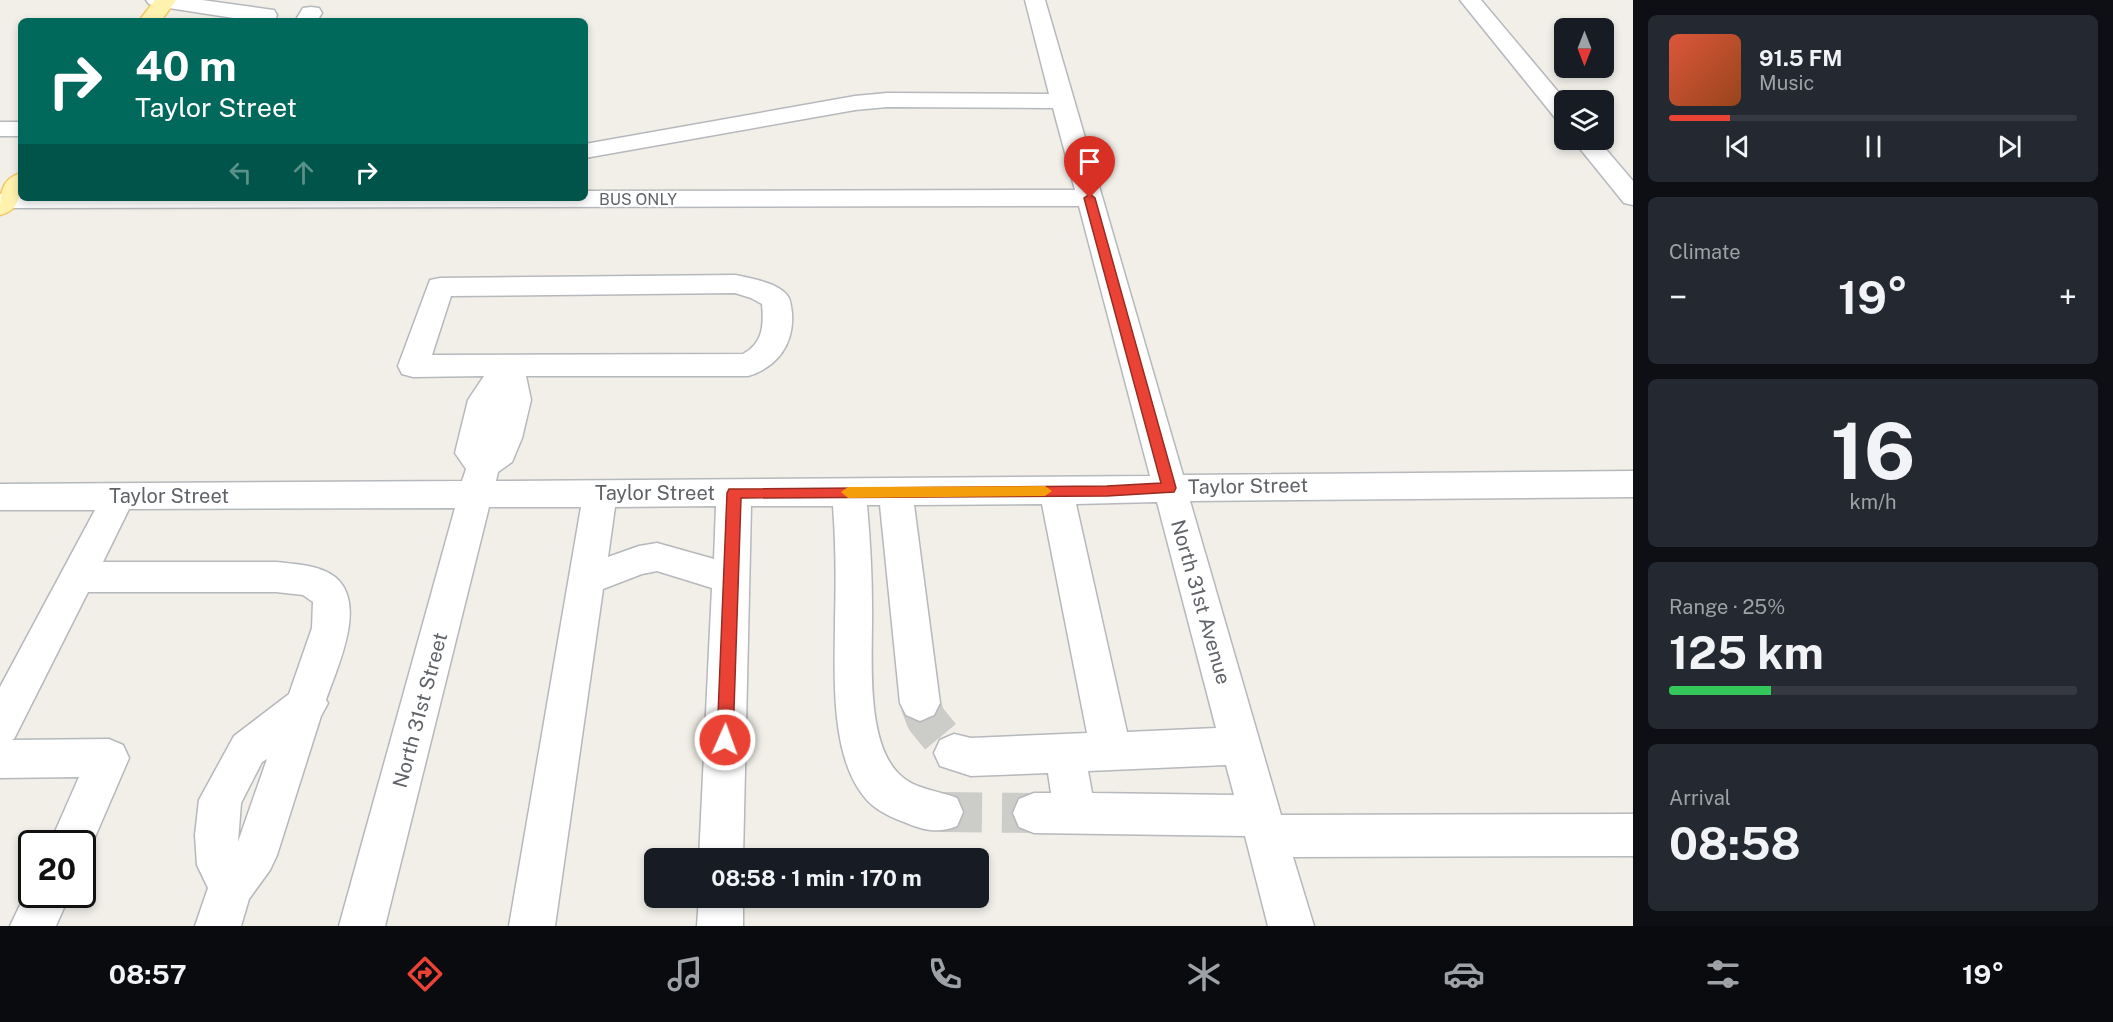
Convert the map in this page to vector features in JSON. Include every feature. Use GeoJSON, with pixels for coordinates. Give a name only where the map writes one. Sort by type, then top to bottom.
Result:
{"type":"FeatureCollection","features":[{"type":"Feature","properties":{"kind":"main road"},"geometry":{"type":"LineString","coordinates":[[152,18],[166,0]]}},
{"type":"Feature","properties":{"kind":"street"},"geometry":{"type":"LineString","coordinates":[[156,0],[266,15],[265,18]]}},
{"type":"Feature","properties":{"kind":"street","name":"North 31st Avenue"},"geometry":{"type":"LineString","coordinates":[[1035,0],[1291,926]]}},
{"type":"Feature","properties":{"kind":"street"},"geometry":{"type":"LineString","coordinates":[[1470,0],[1554,102]]}},
{"type":"Feature","properties":{"kind":"street"},"geometry":{"type":"LineString","coordinates":[[588,151],[855,102],[1063,101]]}},
{"type":"Feature","properties":{"kind":"street"},"geometry":{"type":"LineString","coordinates":[[0,129],[18,129]]}},
{"type":"Feature","properties":{"kind":"street"},"geometry":{"type":"LineString","coordinates":[[1593,150],[1633,197]]}},
{"type":"Feature","properties":{"kind":"street","name":"BUS ONLY"},"geometry":{"type":"LineString","coordinates":[[588,197],[1090,198]]}},
{"type":"Feature","properties":{"kind":"street"},"geometry":{"type":"LineString","coordinates":[[736,284],[760,291],[777,300],[779,324],[773,346],[761,358],[748,365],[509,365],[413,366],[440,287],[736,284]]}},
{"type":"Feature","properties":{"kind":"street"},"geometry":{"type":"LineString","coordinates":[[480,480],[500,453],[506,438],[515,400],[509,365]]}},
{"type":"Feature","properties":{"kind":"street","name":"Taylor Street"},"geometry":{"type":"LineString","coordinates":[[0,497],[119,496],[480,480],[600,493],[1056,491],[1633,484]]}},
{"type":"Feature","properties":{"kind":"street","name":"North 31st Street"},"geometry":{"type":"LineString","coordinates":[[362,926],[480,480]]}},
{"type":"Feature","properties":{"kind":"street"},"geometry":{"type":"LineString","coordinates":[[1056,491],[1111,752]]}},
{"type":"Feature","properties":{"kind":"street"},"geometry":{"type":"LineString","coordinates":[[849,492],[853,544],[855,692],[859,734],[873,775],[887,791],[904,803],[942,812]]}},
{"type":"Feature","properties":{"kind":"street"},"geometry":{"type":"LineString","coordinates":[[895,492],[920,703]]}},
{"type":"Feature","properties":{"kind":"street"},"geometry":{"type":"LineString","coordinates":[[532,926],[600,493]]}},
{"type":"Feature","properties":{"kind":"street"},"geometry":{"type":"LineString","coordinates":[[722,848],[734,493]]}},
{"type":"Feature","properties":{"kind":"street"},"geometry":{"type":"LineString","coordinates":[[5,706],[78,577],[119,496]]}},
{"type":"Feature","properties":{"kind":"street"},"geometry":{"type":"LineString","coordinates":[[586,580],[639,560],[657,558],[677,561],[731,579]]}},
{"type":"Feature","properties":{"kind":"street"},"geometry":{"type":"LineString","coordinates":[[78,577],[276,577],[304,580],[321,586],[331,598],[331,628],[308,703],[248,749],[220,800],[216,835],[219,865],[230,887],[218,926]]}},
{"type":"Feature","properties":{"kind":"street"},"geometry":{"type":"LineString","coordinates":[[954,753],[971,757],[1241,746]]}},
{"type":"Feature","properties":{"kind":"street"},"geometry":{"type":"LineString","coordinates":[[1065,754],[1075,814]]}},
{"type":"Feature","properties":{"kind":"street"},"geometry":{"type":"LineString","coordinates":[[0,759],[109,758],[77,830]]}},
{"type":"Feature","properties":{"kind":"street"},"geometry":{"type":"LineString","coordinates":[[1034,813],[1263,826],[1633,835]]}},
{"type":"Feature","properties":{"kind":"street"},"geometry":{"type":"LineString","coordinates":[[33,926],[41,908]]}},
{"type":"Feature","properties":{"kind":"street"},"geometry":{"type":"LineString","coordinates":[[720,926],[721,908]]}},
{"type":"Feature","properties":{"kind":"tunnel"},"geometry":{"type":"LineString","coordinates":[[920,703],[926,719],[954,753]]}},
{"type":"Feature","properties":{"kind":"tunnel"},"geometry":{"type":"LineString","coordinates":[[942,812],[1034,813]]}},
{"type":"Feature","properties":{"kind":"slow traffic"},"geometry":{"type":"LineString","coordinates":[[848,492],[1045,491]]}},
{"type":"Feature","properties":{"kind":"route"},"geometry":{"type":"LineString","coordinates":[[725,740],[734,493],[1107,491],[1169,488],[1090,198]]}}]}
